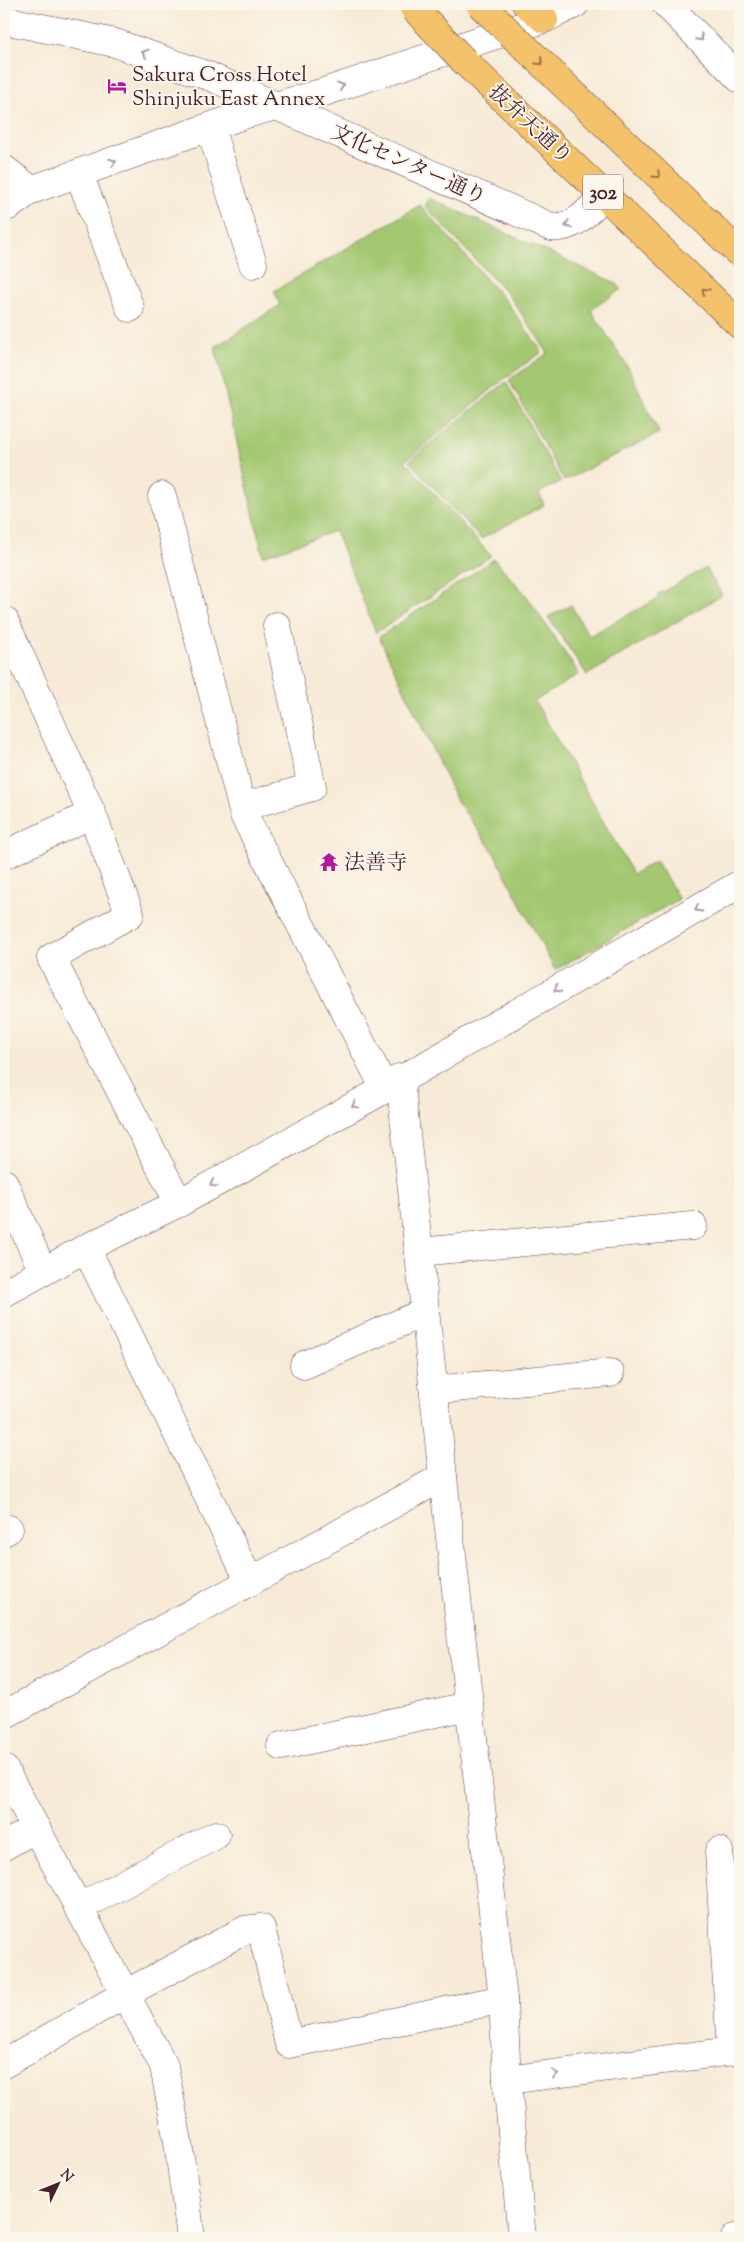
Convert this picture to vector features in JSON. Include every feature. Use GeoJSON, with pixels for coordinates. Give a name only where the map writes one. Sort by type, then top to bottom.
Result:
{"type":"FeatureCollection","features":[{"type":"Feature","properties":{"kind":"main road","name":"302"},"geometry":{"type":"LineString","coordinates":[[480,4],[740,254]]}},
{"type":"Feature","properties":{"kind":"main road","name":"抜弁天通り"},"geometry":{"type":"LineString","coordinates":[[412,6],[464,61],[740,325]]}},
{"type":"Feature","properties":{"kind":"street"},"geometry":{"type":"LineString","coordinates":[[4,208],[31,190],[210,127],[330,90],[535,11],[575,4]]}},
{"type":"Feature","properties":{"kind":"street"},"geometry":{"type":"LineString","coordinates":[[666,4],[740,79]]}},
{"type":"Feature","properties":{"kind":"street","name":"文化センター通り"},"geometry":{"type":"LineString","coordinates":[[4,20],[114,43],[203,74],[277,105],[551,228],[564,228],[577,220],[605,194]]}},
{"type":"Feature","properties":{"kind":"street"},"geometry":{"type":"LineString","coordinates":[[210,127],[253,264]]}},
{"type":"Feature","properties":{"kind":"street"},"geometry":{"type":"LineString","coordinates":[[4,169],[31,190]]}},
{"type":"Feature","properties":{"kind":"street"},"geometry":{"type":"LineString","coordinates":[[79,174],[130,308]]}},
{"type":"Feature","properties":{"kind":"street"},"geometry":{"type":"LineString","coordinates":[[162,496],[244,815],[393,1083],[419,1252],[503,2000],[507,2080],[522,2238]]}},
{"type":"Feature","properties":{"kind":"street"},"geometry":{"type":"LineString","coordinates":[[4,620],[92,814],[130,914],[51,958],[179,1203]]}},
{"type":"Feature","properties":{"kind":"street"},"geometry":{"type":"LineString","coordinates":[[242,807],[312,787],[277,626]]}},
{"type":"Feature","properties":{"kind":"street"},"geometry":{"type":"LineString","coordinates":[[4,855],[92,814]]}},
{"type":"Feature","properties":{"kind":"street"},"geometry":{"type":"LineString","coordinates":[[4,1293],[86,1248],[179,1203],[740,884]]}},
{"type":"Feature","properties":{"kind":"street"},"geometry":{"type":"LineString","coordinates":[[4,1183],[43,1272]]}},
{"type":"Feature","properties":{"kind":"street"},"geometry":{"type":"LineString","coordinates":[[419,1252],[693,1226]]}},
{"type":"Feature","properties":{"kind":"street"},"geometry":{"type":"LineString","coordinates":[[86,1248],[250,1582]]}},
{"type":"Feature","properties":{"kind":"street"},"geometry":{"type":"LineString","coordinates":[[304,1365],[425,1312]]}},
{"type":"Feature","properties":{"kind":"street"},"geometry":{"type":"LineString","coordinates":[[434,1390],[610,1373]]}},
{"type":"Feature","properties":{"kind":"street"},"geometry":{"type":"LineString","coordinates":[[4,1715],[443,1477]]}},
{"type":"Feature","properties":{"kind":"street"},"geometry":{"type":"LineString","coordinates":[[281,1746],[469,1706]]}},
{"type":"Feature","properties":{"kind":"street"},"geometry":{"type":"LineString","coordinates":[[4,1769],[164,2066],[178,2142],[191,2238]]}},
{"type":"Feature","properties":{"kind":"street"},"geometry":{"type":"LineString","coordinates":[[4,1846],[36,1828]]}},
{"type":"Feature","properties":{"kind":"street"},"geometry":{"type":"LineString","coordinates":[[78,1908],[216,1835]]}},
{"type":"Feature","properties":{"kind":"street"},"geometry":{"type":"LineString","coordinates":[[507,2080],[736,2050],[718,1851]]}},
{"type":"Feature","properties":{"kind":"street"},"geometry":{"type":"LineString","coordinates":[[4,2064],[125,1994],[245,1930],[261,1928],[289,2044],[503,2000]]}},
{"type":"Feature","properties":{"kind":"street"},"geometry":{"type":"LineString","coordinates":[[735,2238],[740,2238]]}},
{"type":"Feature","properties":{"kind":"green space"},"geometry":{"type":"Polygon","coordinates":[[[429,198],[616,283],[621,289],[591,310],[629,369],[659,433],[564,481],[509,380],[548,353],[510,297],[425,206],[429,198]]]}},
{"type":"Feature","properties":{"kind":"green space"},"geometry":{"type":"Polygon","coordinates":[[[420,205],[507,302],[542,352],[504,379],[405,461],[491,556],[376,633],[335,531],[263,556],[215,347],[280,305],[274,291],[420,205]]]}},
{"type":"Feature","properties":{"kind":"green space"},"geometry":{"type":"Polygon","coordinates":[[[506,382],[561,482],[539,493],[544,505],[481,539],[409,461],[506,382]]]}},
{"type":"Feature","properties":{"kind":"green space"},"geometry":{"type":"Polygon","coordinates":[[[494,559],[526,595],[579,674],[535,701],[633,874],[656,860],[679,899],[555,970],[494,853],[457,801],[379,637],[494,559]]]}},
{"type":"Feature","properties":{"kind":"green space"},"geometry":{"type":"Polygon","coordinates":[[[706,568],[722,595],[587,675],[548,617],[571,605],[589,636],[659,598],[657,595],[706,568]]]}},
{"type":"Feature","properties":{"kind":"place","name":"Sakura Cross Hotel Shinjuku East Annex"},"geometry":{"type":"Point","coordinates":[117,86]}},
{"type":"Feature","properties":{"kind":"place","name":"法善寺"},"geometry":{"type":"Point","coordinates":[329,862]}}]}
